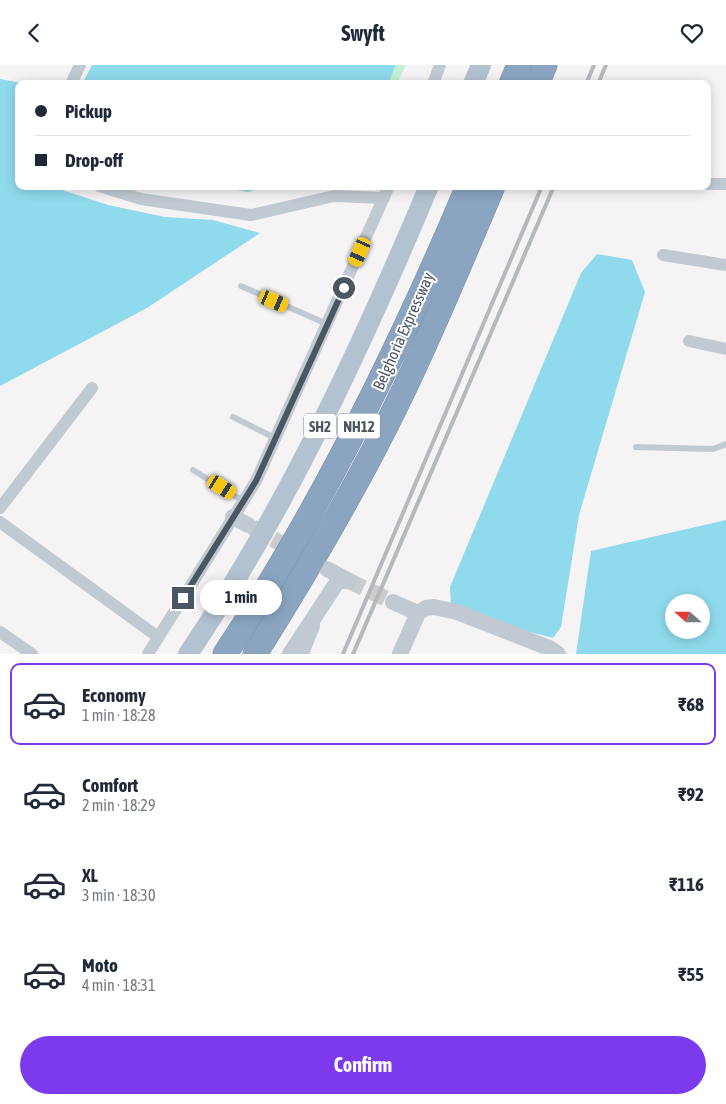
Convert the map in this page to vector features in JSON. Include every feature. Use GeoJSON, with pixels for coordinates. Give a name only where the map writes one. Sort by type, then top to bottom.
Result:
{"type":"FeatureCollection","features":[{"type":"Feature","properties":{"kind":"highway"},"geometry":{"type":"LineString","coordinates":[[513,80],[519,65]]}},
{"type":"Feature","properties":{"kind":"highway"},"geometry":{"type":"LineString","coordinates":[[539,80],[545,65]]}},
{"type":"Feature","properties":{"kind":"highway","name":"Belghoria Expressway"},"geometry":{"type":"LineString","coordinates":[[226,654],[260,600],[362,419],[466,190]]}},
{"type":"Feature","properties":{"kind":"highway","name":"Belghoria Expressway"},"geometry":{"type":"LineString","coordinates":[[256,654],[359,480],[398,403],[491,190]]}},
{"type":"Feature","properties":{"kind":"main road"},"geometry":{"type":"LineString","coordinates":[[475,80],[481,65]]}},
{"type":"Feature","properties":{"kind":"main road","name":"SH2"},"geometry":{"type":"LineString","coordinates":[[188,654],[247,559],[332,405],[428,190]]}},
{"type":"Feature","properties":{"kind":"street"},"geometry":{"type":"LineString","coordinates":[[73,80],[80,65]]}},
{"type":"Feature","properties":{"kind":"street"},"geometry":{"type":"LineString","coordinates":[[434,80],[440,65]]}},
{"type":"Feature","properties":{"kind":"street"},"geometry":{"type":"LineString","coordinates":[[711,184],[726,184]]}},
{"type":"Feature","properties":{"kind":"street"},"geometry":{"type":"LineString","coordinates":[[112,190],[141,199],[251,215],[334,197],[387,192],[256,481],[148,654]]}},
{"type":"Feature","properties":{"kind":"street"},"geometry":{"type":"LineString","coordinates":[[663,255],[726,265]]}},
{"type":"Feature","properties":{"kind":"street"},"geometry":{"type":"LineString","coordinates":[[689,341],[726,349]]}},
{"type":"Feature","properties":{"kind":"street"},"geometry":{"type":"LineString","coordinates":[[0,509],[92,388]]}},
{"type":"Feature","properties":{"kind":"street"},"geometry":{"type":"LineString","coordinates":[[233,517],[248,525]]}},
{"type":"Feature","properties":{"kind":"street"},"geometry":{"type":"LineString","coordinates":[[0,522],[158,637]]}},
{"type":"Feature","properties":{"kind":"street"},"geometry":{"type":"LineString","coordinates":[[290,654],[336,584],[349,581],[327,569]]}},
{"type":"Feature","properties":{"kind":"street"},"geometry":{"type":"LineString","coordinates":[[303,654],[324,600]]}},
{"type":"Feature","properties":{"kind":"street"},"geometry":{"type":"LineString","coordinates":[[393,601],[418,613]]}},
{"type":"Feature","properties":{"kind":"street"},"geometry":{"type":"LineString","coordinates":[[400,654],[418,613],[426,608],[434,607],[457,612],[549,648],[558,654]]}},
{"type":"Feature","properties":{"kind":"street"},"geometry":{"type":"LineString","coordinates":[[0,632],[32,654]]}},
{"type":"Feature","properties":{"kind":"lane"},"geometry":{"type":"LineString","coordinates":[[241,287],[327,324]]}},
{"type":"Feature","properties":{"kind":"lane"},"geometry":{"type":"LineString","coordinates":[[233,417],[275,438]]}},
{"type":"Feature","properties":{"kind":"lane"},"geometry":{"type":"LineString","coordinates":[[636,447],[713,449],[726,444]]}},
{"type":"Feature","properties":{"kind":"lane"},"geometry":{"type":"LineString","coordinates":[[193,470],[243,501]]}},
{"type":"Feature","properties":{"kind":"green space"},"geometry":{"type":"Polygon","coordinates":[[[396,65],[406,65],[399,80],[390,80],[396,65]]]}},
{"type":"Feature","properties":{"kind":"water"},"geometry":{"type":"Polygon","coordinates":[[[92,65],[396,65],[390,80],[84,80],[92,65]]]}},
{"type":"Feature","properties":{"kind":"water"},"geometry":{"type":"Polygon","coordinates":[[[0,79],[15,82],[15,190],[62,190],[108,205],[165,217],[213,220],[260,233],[147,308],[0,386],[0,79]]]}},
{"type":"Feature","properties":{"kind":"water"},"geometry":{"type":"Polygon","coordinates":[[[236,190],[255,190],[248,192],[236,190]]]}},
{"type":"Feature","properties":{"kind":"water"},"geometry":{"type":"Polygon","coordinates":[[[597,254],[632,260],[645,292],[579,515],[561,627],[553,638],[462,614],[451,608],[450,587],[581,273],[597,254]]]}},
{"type":"Feature","properties":{"kind":"water"},"geometry":{"type":"Polygon","coordinates":[[[726,520],[726,654],[576,654],[591,551],[726,520]]]}},
{"type":"Feature","properties":{"kind":"tunnel"},"geometry":{"type":"LineString","coordinates":[[252,527],[298,553]]}},
{"type":"Feature","properties":{"kind":"tunnel"},"geometry":{"type":"LineString","coordinates":[[349,581],[393,602]]}},
{"type":"Feature","properties":{"kind":"railway"},"geometry":{"type":"LineString","coordinates":[[588,80],[594,65]]}},
{"type":"Feature","properties":{"kind":"railway"},"geometry":{"type":"LineString","coordinates":[[600,80],[606,65]]}},
{"type":"Feature","properties":{"kind":"railway"},"geometry":{"type":"LineString","coordinates":[[343,654],[540,190]]}},
{"type":"Feature","properties":{"kind":"railway"},"geometry":{"type":"LineString","coordinates":[[353,654],[552,190]]}},
{"type":"Feature","properties":{"kind":"route"},"geometry":{"type":"LineString","coordinates":[[183,598],[256,481],[344,288]]}}]}
